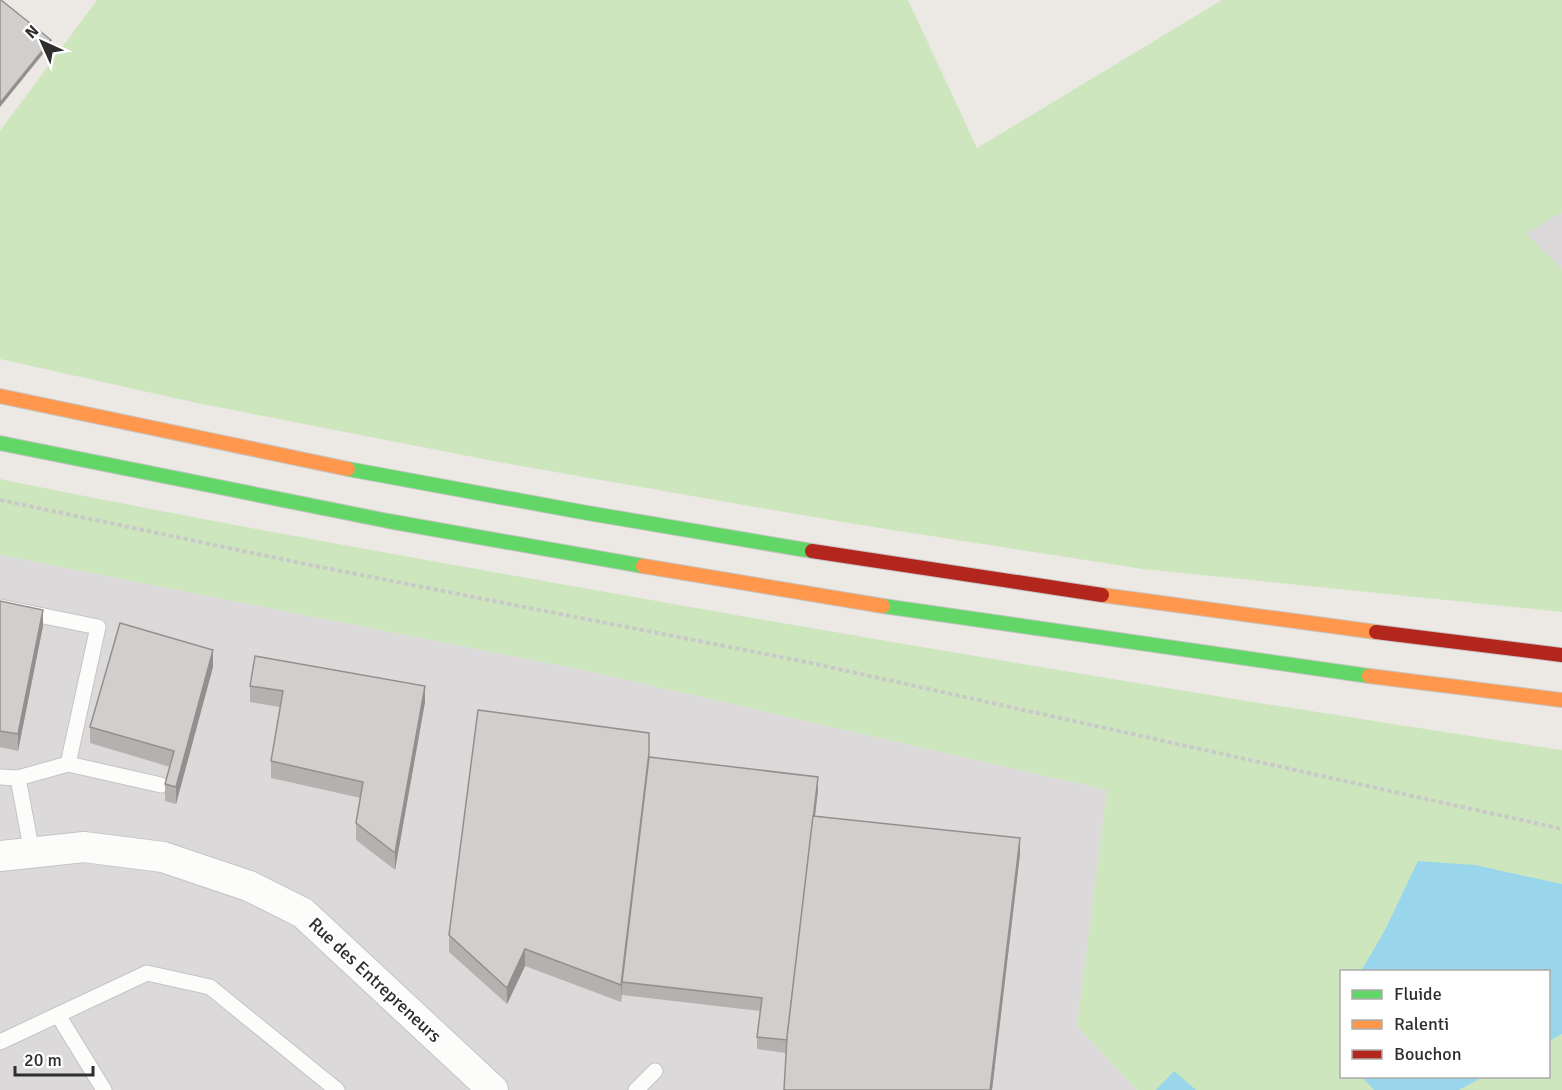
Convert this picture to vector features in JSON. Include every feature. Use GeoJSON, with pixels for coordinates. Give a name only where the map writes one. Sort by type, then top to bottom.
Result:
{"type":"FeatureCollection","features":[{"type":"Feature","properties":{"kind":"highway"},"geometry":{"type":"LineString","coordinates":[[0,396],[396,477],[778,544],[1073,591],[1562,655]]}},
{"type":"Feature","properties":{"kind":"highway"},"geometry":{"type":"LineString","coordinates":[[0,442],[337,512],[763,588],[1250,661],[1562,700]]}},
{"type":"Feature","properties":{"kind":"street","name":"Rue des Entrepreneurs"},"geometry":{"type":"LineString","coordinates":[[0,856],[84,847],[163,857],[249,886],[303,913],[493,1090]]}},
{"type":"Feature","properties":{"kind":"lane"},"geometry":{"type":"LineString","coordinates":[[0,607],[98,627],[68,764]]}},
{"type":"Feature","properties":{"kind":"lane"},"geometry":{"type":"LineString","coordinates":[[0,777],[18,778],[68,764],[161,785]]}},
{"type":"Feature","properties":{"kind":"lane"},"geometry":{"type":"LineString","coordinates":[[18,778],[32,853]]}},
{"type":"Feature","properties":{"kind":"lane"},"geometry":{"type":"LineString","coordinates":[[0,1042],[147,973],[210,987],[337,1090]]}},
{"type":"Feature","properties":{"kind":"lane"},"geometry":{"type":"LineString","coordinates":[[58,1015],[104,1090]]}},
{"type":"Feature","properties":{"kind":"lane"},"geometry":{"type":"LineString","coordinates":[[636,1090],[655,1071]]}},
{"type":"Feature","properties":{"kind":"path"},"geometry":{"type":"LineString","coordinates":[[0,500],[305,564],[811,663],[1562,829]]}},
{"type":"Feature","properties":{"kind":"shaded area"},"geometry":{"type":"Polygon","coordinates":[[[1562,212],[1562,269],[1525,234],[1562,212]]]}},
{"type":"Feature","properties":{"kind":"shaded area"},"geometry":{"type":"Polygon","coordinates":[[[0,555],[588,671],[1107,790],[1077,1026],[1137,1090],[0,1090],[0,555]]]}},
{"type":"Feature","properties":{"kind":"green space"},"geometry":{"type":"Polygon","coordinates":[[[97,0],[908,0],[977,148],[1222,0],[1562,0],[1562,212],[1526,234],[1562,269],[1562,612],[1143,569],[842,522],[504,463],[197,403],[0,359],[0,131],[97,0]]]}},
{"type":"Feature","properties":{"kind":"green space"},"geometry":{"type":"Polygon","coordinates":[[[0,479],[286,534],[819,629],[1190,692],[1562,750],[1562,1090],[1137,1090],[1077,1026],[1107,790],[588,671],[0,555],[0,479]]]}},
{"type":"Feature","properties":{"kind":"water"},"geometry":{"type":"Polygon","coordinates":[[[1418,861],[1475,865],[1562,884],[1562,1034],[1550,1040],[1550,970],[1362,970],[1385,930],[1418,861]]]}},
{"type":"Feature","properties":{"kind":"water"},"geometry":{"type":"Polygon","coordinates":[[[1174,1071],[1196,1090],[1156,1090],[1174,1071]]]}},
{"type":"Feature","properties":{"kind":"water"},"geometry":{"type":"Polygon","coordinates":[[[1363,1078],[1481,1078],[1459,1090],[1374,1090],[1363,1078]]]}},
{"type":"Feature","properties":{"kind":"building"},"geometry":{"type":"Polygon","coordinates":[[[0,0],[51,40],[0,103],[0,0]]]}},
{"type":"Feature","properties":{"kind":"building"},"geometry":{"type":"Polygon","coordinates":[[[0,601],[43,610],[18,734],[0,731],[0,601]]]}},
{"type":"Feature","properties":{"kind":"building"},"geometry":{"type":"Polygon","coordinates":[[[120,623],[213,650],[176,787],[165,784],[174,751],[90,727],[120,623]]]}},
{"type":"Feature","properties":{"kind":"building"},"geometry":{"type":"Polygon","coordinates":[[[255,656],[425,686],[395,853],[356,823],[363,782],[271,761],[283,691],[250,686],[255,656]]]}},
{"type":"Feature","properties":{"kind":"building"},"geometry":{"type":"Polygon","coordinates":[[[478,710],[649,733],[649,753],[621,985],[525,949],[507,988],[449,935],[478,710]]]}},
{"type":"Feature","properties":{"kind":"building"},"geometry":{"type":"Polygon","coordinates":[[[649,757],[818,777],[787,1040],[757,1037],[762,998],[622,982],[649,757]]]}},
{"type":"Feature","properties":{"kind":"building"},"geometry":{"type":"Polygon","coordinates":[[[813,816],[1020,838],[990,1090],[784,1090],[787,1037],[813,816]]]}},
{"type":"Feature","properties":{"kind":"traffic: fast"},"geometry":{"type":"LineString","coordinates":[[0,443],[388,521],[643,566]]}},
{"type":"Feature","properties":{"kind":"traffic: fast"},"geometry":{"type":"LineString","coordinates":[[348,469],[812,551]]}},
{"type":"Feature","properties":{"kind":"traffic: fast"},"geometry":{"type":"LineString","coordinates":[[883,606],[1369,676]]}},
{"type":"Feature","properties":{"kind":"traffic: slow"},"geometry":{"type":"LineString","coordinates":[[0,396],[348,469]]}},
{"type":"Feature","properties":{"kind":"traffic: slow"},"geometry":{"type":"LineString","coordinates":[[643,566],[883,606]]}},
{"type":"Feature","properties":{"kind":"traffic: slow"},"geometry":{"type":"LineString","coordinates":[[1102,595],[1376,632]]}},
{"type":"Feature","properties":{"kind":"traffic: slow"},"geometry":{"type":"LineString","coordinates":[[1369,676],[1562,700]]}},
{"type":"Feature","properties":{"kind":"traffic: jam"},"geometry":{"type":"LineString","coordinates":[[812,551],[1102,595]]}},
{"type":"Feature","properties":{"kind":"traffic: jam"},"geometry":{"type":"LineString","coordinates":[[1376,632],[1562,655]]}}]}
